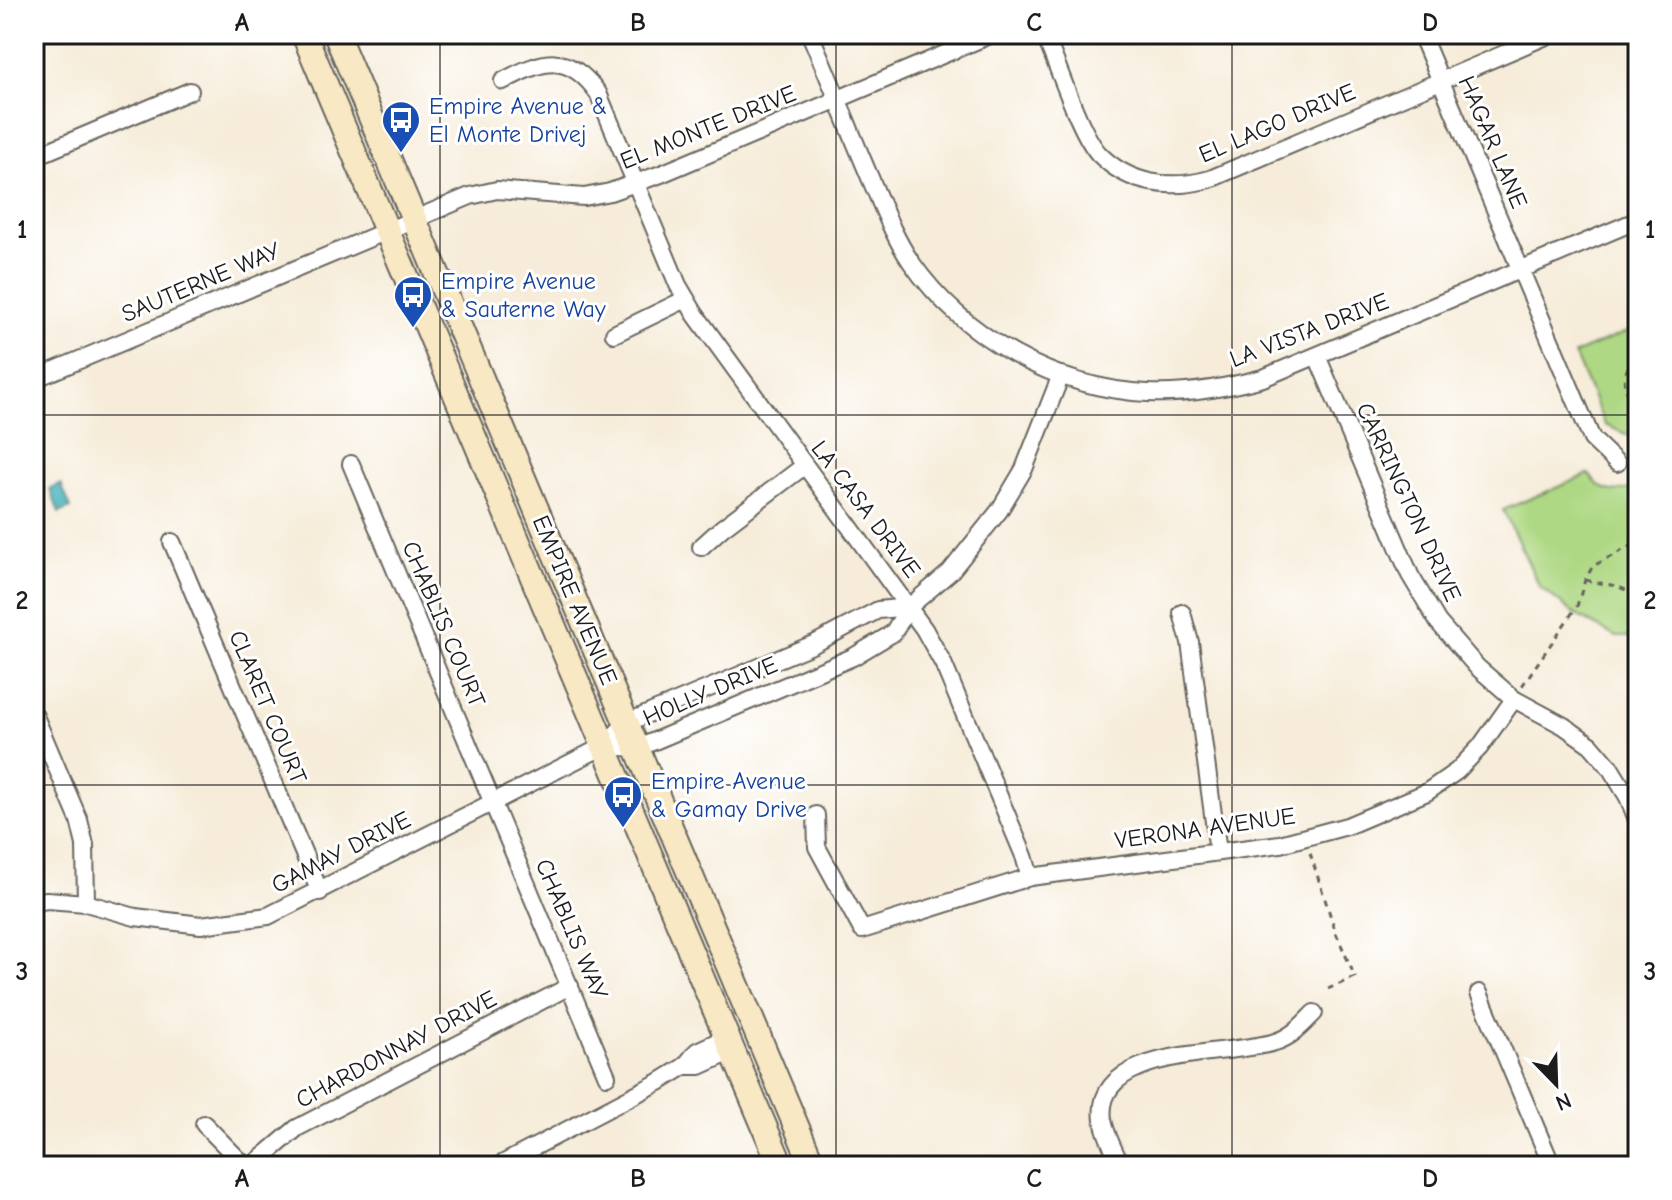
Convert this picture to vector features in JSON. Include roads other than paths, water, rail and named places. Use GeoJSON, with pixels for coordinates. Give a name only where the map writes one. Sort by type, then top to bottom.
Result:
{"type":"FeatureCollection","features":[{"type":"Feature","properties":{"kind":"main road","name":"EMPIRE AVENUE"},"geometry":{"type":"LineString","coordinates":[[304,34],[781,1166]]}},
{"type":"Feature","properties":{"kind":"main road","name":"EMPIRE AVENUE"},"geometry":{"type":"LineString","coordinates":[[336,34],[813,1166]]}},
{"type":"Feature","properties":{"kind":"main road"},"geometry":{"type":"LineString","coordinates":[[730,1044],[748,1042],[773,1099],[797,1129]]}},
{"type":"Feature","properties":{"kind":"street","name":"LA VISTA DRIVE"},"geometry":{"type":"LineString","coordinates":[[810,34],[892,228],[911,261],[954,310],[999,346],[1061,375],[1118,390],[1192,392],[1263,378],[1638,220]]}},
{"type":"Feature","properties":{"kind":"street","name":"EL MONTE DRIVE"},"geometry":{"type":"LineString","coordinates":[[387,229],[470,196],[497,190],[584,197],[637,183],[992,34]]}},
{"type":"Feature","properties":{"kind":"street","name":"EL LAGO DRIVE"},"geometry":{"type":"LineString","coordinates":[[1044,34],[1098,153],[1118,169],[1140,180],[1163,185],[1187,185],[1210,179],[1551,34]]}},
{"type":"Feature","properties":{"kind":"street","name":"HAGAR LANE"},"geometry":{"type":"LineString","coordinates":[[1421,34],[1592,439],[1617,463]]}},
{"type":"Feature","properties":{"kind":"street","name":"LA CASA DRIVE"},"geometry":{"type":"LineString","coordinates":[[503,81],[536,64],[557,63],[588,78],[598,93],[686,299],[909,607],[943,663],[1030,877]]}},
{"type":"Feature","properties":{"kind":"street"},"geometry":{"type":"LineString","coordinates":[[34,157],[190,91]]}},
{"type":"Feature","properties":{"kind":"street","name":"SAUTERNE WAY"},"geometry":{"type":"LineString","coordinates":[[34,379],[387,229]]}},
{"type":"Feature","properties":{"kind":"street"},"geometry":{"type":"LineString","coordinates":[[614,334],[686,299]]}},
{"type":"Feature","properties":{"kind":"street","name":"CARRINGTON DRIVE"},"geometry":{"type":"LineString","coordinates":[[1317,356],[1410,575],[1424,601],[1458,647],[1514,699],[1564,726],[1591,745],[1609,766],[1628,797],[1638,822]]}},
{"type":"Feature","properties":{"kind":"street","name":"HOLLY DRIVE"},"geometry":{"type":"LineString","coordinates":[[604,746],[638,748],[853,657],[893,633],[909,607],[950,572],[999,511],[1024,469],[1061,375]]}},
{"type":"Feature","properties":{"kind":"street","name":"CHABLIS COURT"},"geometry":{"type":"LineString","coordinates":[[351,464],[492,801]]}},
{"type":"Feature","properties":{"kind":"street"},"geometry":{"type":"LineString","coordinates":[[701,547],[804,466]]}},
{"type":"Feature","properties":{"kind":"street","name":"CLARET COURT"},"geometry":{"type":"LineString","coordinates":[[172,542],[320,892]]}},
{"type":"Feature","properties":{"kind":"street","name":"HOLLY DRIVE"},"geometry":{"type":"LineString","coordinates":[[604,746],[626,723],[814,644],[878,610],[909,607]]}},
{"type":"Feature","properties":{"kind":"street"},"geometry":{"type":"LineString","coordinates":[[1182,613],[1190,642],[1218,852]]}},
{"type":"Feature","properties":{"kind":"street","name":"VERONA AVENUE"},"geometry":{"type":"LineString","coordinates":[[816,815],[817,847],[862,930],[1030,877],[1218,852],[1314,836],[1347,826],[1427,792],[1457,771],[1480,747],[1514,699]]}},
{"type":"Feature","properties":{"kind":"street"},"geometry":{"type":"LineString","coordinates":[[34,714],[79,820],[85,845],[86,903]]}},
{"type":"Feature","properties":{"kind":"street","name":"GAMAY DRIVE"},"geometry":{"type":"LineString","coordinates":[[34,902],[86,903],[135,917],[201,925],[268,916],[604,746]]}},
{"type":"Feature","properties":{"kind":"street","name":"CHABLIS WAY"},"geometry":{"type":"LineString","coordinates":[[492,801],[607,1076]]}},
{"type":"Feature","properties":{"kind":"street","name":"CHARDONNAY DRIVE"},"geometry":{"type":"LineString","coordinates":[[252,1166],[297,1128],[570,986]]}},
{"type":"Feature","properties":{"kind":"street"},"geometry":{"type":"LineString","coordinates":[[1479,993],[1552,1166]]}},
{"type":"Feature","properties":{"kind":"street"},"geometry":{"type":"LineString","coordinates":[[1121,1166],[1108,1135],[1103,1108],[1113,1085],[1124,1074],[1147,1062],[1258,1047],[1277,1041],[1292,1035],[1314,1013]]}},
{"type":"Feature","properties":{"kind":"street"},"geometry":{"type":"LineString","coordinates":[[498,1166],[685,1066],[697,1051],[730,1044]]}},
{"type":"Feature","properties":{"kind":"street"},"geometry":{"type":"LineString","coordinates":[[204,1124],[245,1166]]}},
{"type":"Feature","properties":{"kind":"water"},"geometry":{"type":"Polygon","coordinates":[[[61,484],[71,508],[59,513],[50,489],[61,484]]]}},
{"type":"Feature","properties":{"kind":"place","name":"Empire Avenue & El Monte Drivej"},"geometry":{"type":"Point","coordinates":[401,154]}},
{"type":"Feature","properties":{"kind":"place","name":"Empire Avenue & Sauterne Way"},"geometry":{"type":"Point","coordinates":[413,329]}},
{"type":"Feature","properties":{"kind":"place","name":"Empire Avenue & Gamay Drive"},"geometry":{"type":"Point","coordinates":[623,829]}}]}
